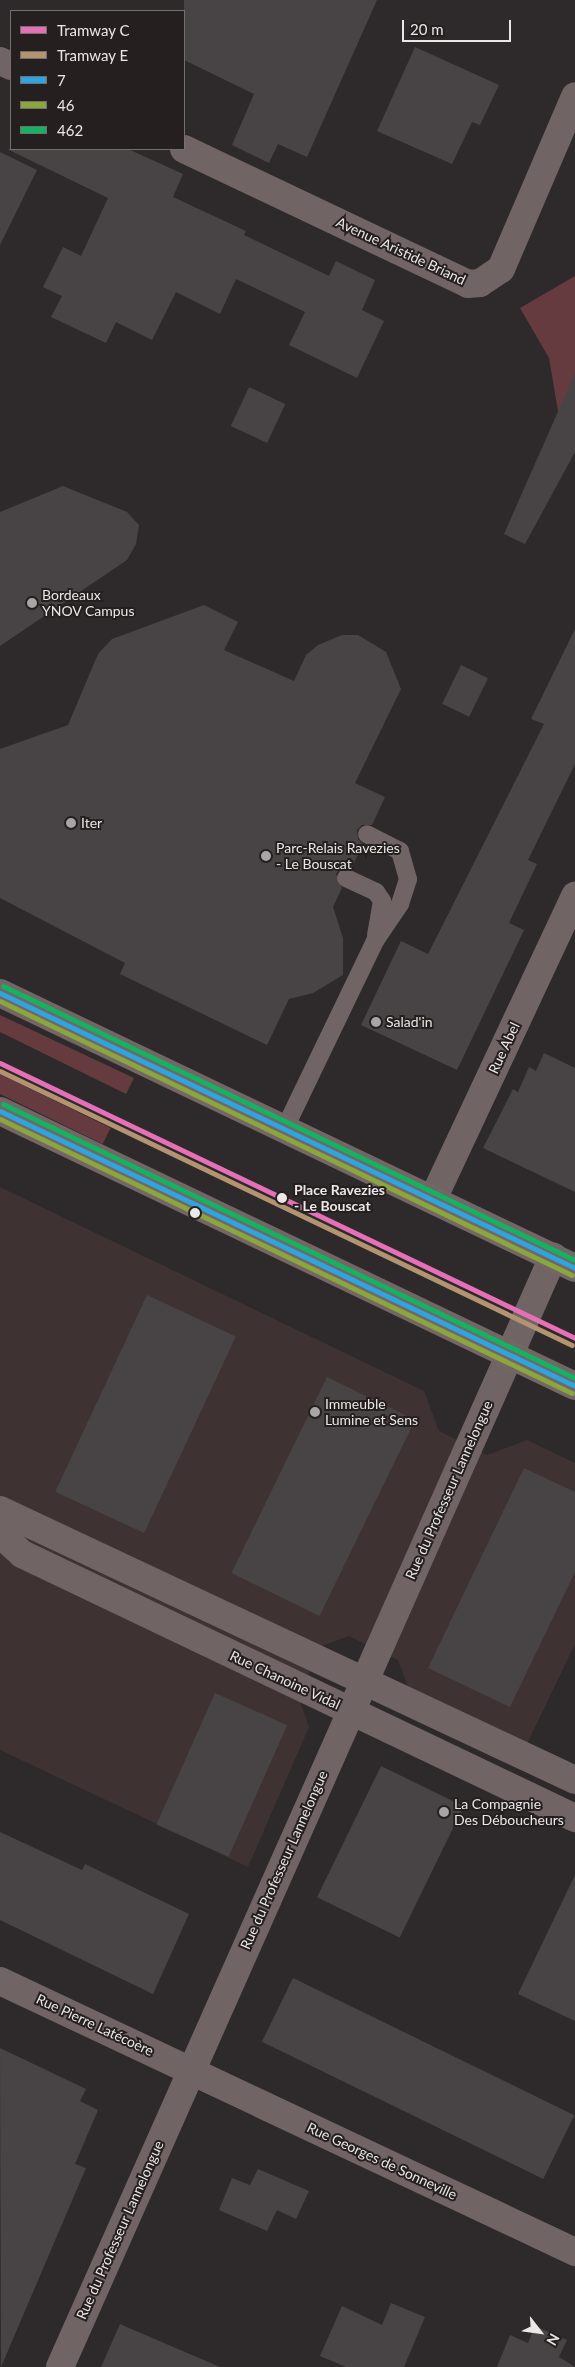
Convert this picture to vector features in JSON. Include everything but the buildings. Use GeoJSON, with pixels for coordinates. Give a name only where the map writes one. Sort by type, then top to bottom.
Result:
{"type":"FeatureCollection","features":[{"type":"Feature","properties":{"kind":"main road"},"geometry":{"type":"LineString","coordinates":[[0,993],[564,1262]]}},
{"type":"Feature","properties":{"kind":"main road"},"geometry":{"type":"LineString","coordinates":[[0,1111],[575,1386]]}},
{"type":"Feature","properties":{"kind":"street","name":"Avenue Aristide Briand"},"geometry":{"type":"LineString","coordinates":[[185,148],[468,284],[480,283],[502,269],[575,96]]}},
{"type":"Feature","properties":{"kind":"street","name":"Rue Abel"},"geometry":{"type":"LineString","coordinates":[[433,1199],[575,896]]}},
{"type":"Feature","properties":{"kind":"street","name":"Rue du Professeur Lannelongue"},"geometry":{"type":"LineString","coordinates":[[60,2367],[190,2070],[510,1354],[564,1262]]}},
{"type":"Feature","properties":{"kind":"street"},"geometry":{"type":"LineString","coordinates":[[0,1510],[364,1679],[575,1780]]}},
{"type":"Feature","properties":{"kind":"street","name":"Rue Chanoine Vidal"},"geometry":{"type":"LineString","coordinates":[[0,1534],[22,1554],[575,1818]]}},
{"type":"Feature","properties":{"kind":"street","name":"Rue Pierre Latécoère"},"geometry":{"type":"LineString","coordinates":[[0,1981],[190,2070]]}},
{"type":"Feature","properties":{"kind":"street","name":"Rue Georges de Sonneville"},"geometry":{"type":"LineString","coordinates":[[190,2070],[575,2252]]}},
{"type":"Feature","properties":{"kind":"lane"},"geometry":{"type":"LineString","coordinates":[[285,1128],[375,941],[400,904],[408,879],[400,851],[368,834]]}},
{"type":"Feature","properties":{"kind":"lane"},"geometry":{"type":"LineString","coordinates":[[346,878],[376,892],[382,901],[375,941]]}},
{"type":"Feature","properties":{"kind":"shaded area"},"geometry":{"type":"Polygon","coordinates":[[[575,276],[575,408],[559,417],[549,358],[520,308],[575,276]]]}},
{"type":"Feature","properties":{"kind":"shaded area"},"geometry":{"type":"Polygon","coordinates":[[[0,1015],[134,1078],[126,1094],[0,1032],[0,1015]]]}},
{"type":"Feature","properties":{"kind":"shaded area"},"geometry":{"type":"Polygon","coordinates":[[[0,1074],[111,1128],[103,1144],[0,1094],[0,1074]]]}},
{"type":"Feature","properties":{"kind":"shaded area"},"geometry":{"type":"Polygon","coordinates":[[[0,1187],[424,1391],[439,1431],[487,1455],[527,1440],[575,1463],[575,1644],[526,1746],[409,1690],[398,1660],[349,1636],[319,1647],[299,1699],[309,1727],[248,1867],[0,1750],[0,1187]]]}},
{"type":"Feature","properties":{"kind":"tram line","name":"C"},"geometry":{"type":"LineString","coordinates":[[0,1063],[575,1338]]}},
{"type":"Feature","properties":{"kind":"tram line","name":"E"},"geometry":{"type":"LineString","coordinates":[[0,1071],[572,1345]]}},
{"type":"Feature","properties":{"kind":"transit line","name":"462"},"geometry":{"type":"LineString","coordinates":[[3,986],[575,1260]]}},
{"type":"Feature","properties":{"kind":"transit line","name":"7"},"geometry":{"type":"LineString","coordinates":[[0,993],[575,1268]]}},
{"type":"Feature","properties":{"kind":"transit line","name":"46"},"geometry":{"type":"LineString","coordinates":[[0,1001],[572,1275]]}},
{"type":"Feature","properties":{"kind":"transit line","name":"462"},"geometry":{"type":"LineString","coordinates":[[3,1104],[575,1378]]}},
{"type":"Feature","properties":{"kind":"transit line","name":"7"},"geometry":{"type":"LineString","coordinates":[[0,1111],[575,1386]]}},
{"type":"Feature","properties":{"kind":"transit line","name":"46"},"geometry":{"type":"LineString","coordinates":[[0,1119],[572,1393]]}},
{"type":"Feature","properties":{"kind":"place","name":"Bordeaux YNOV Campus"},"geometry":{"type":"Point","coordinates":[32,603]}},
{"type":"Feature","properties":{"kind":"place","name":"Iter"},"geometry":{"type":"Point","coordinates":[71,823]}},
{"type":"Feature","properties":{"kind":"place","name":"Parc-Relais Ravezies - Le Bouscat"},"geometry":{"type":"Point","coordinates":[266,856]}},
{"type":"Feature","properties":{"kind":"place","name":"Salad'in"},"geometry":{"type":"Point","coordinates":[376,1022]}},
{"type":"Feature","properties":{"kind":"place","name":"Place Ravezies - Le Bouscat"},"geometry":{"type":"Point","coordinates":[282,1198]}},
{"type":"Feature","properties":{"kind":"place","name":"Immeuble Lumine et Sens"},"geometry":{"type":"Point","coordinates":[315,1412]}},
{"type":"Feature","properties":{"kind":"place","name":"La Compagnie Des Déboucheurs"},"geometry":{"type":"Point","coordinates":[444,1812]}}]}
